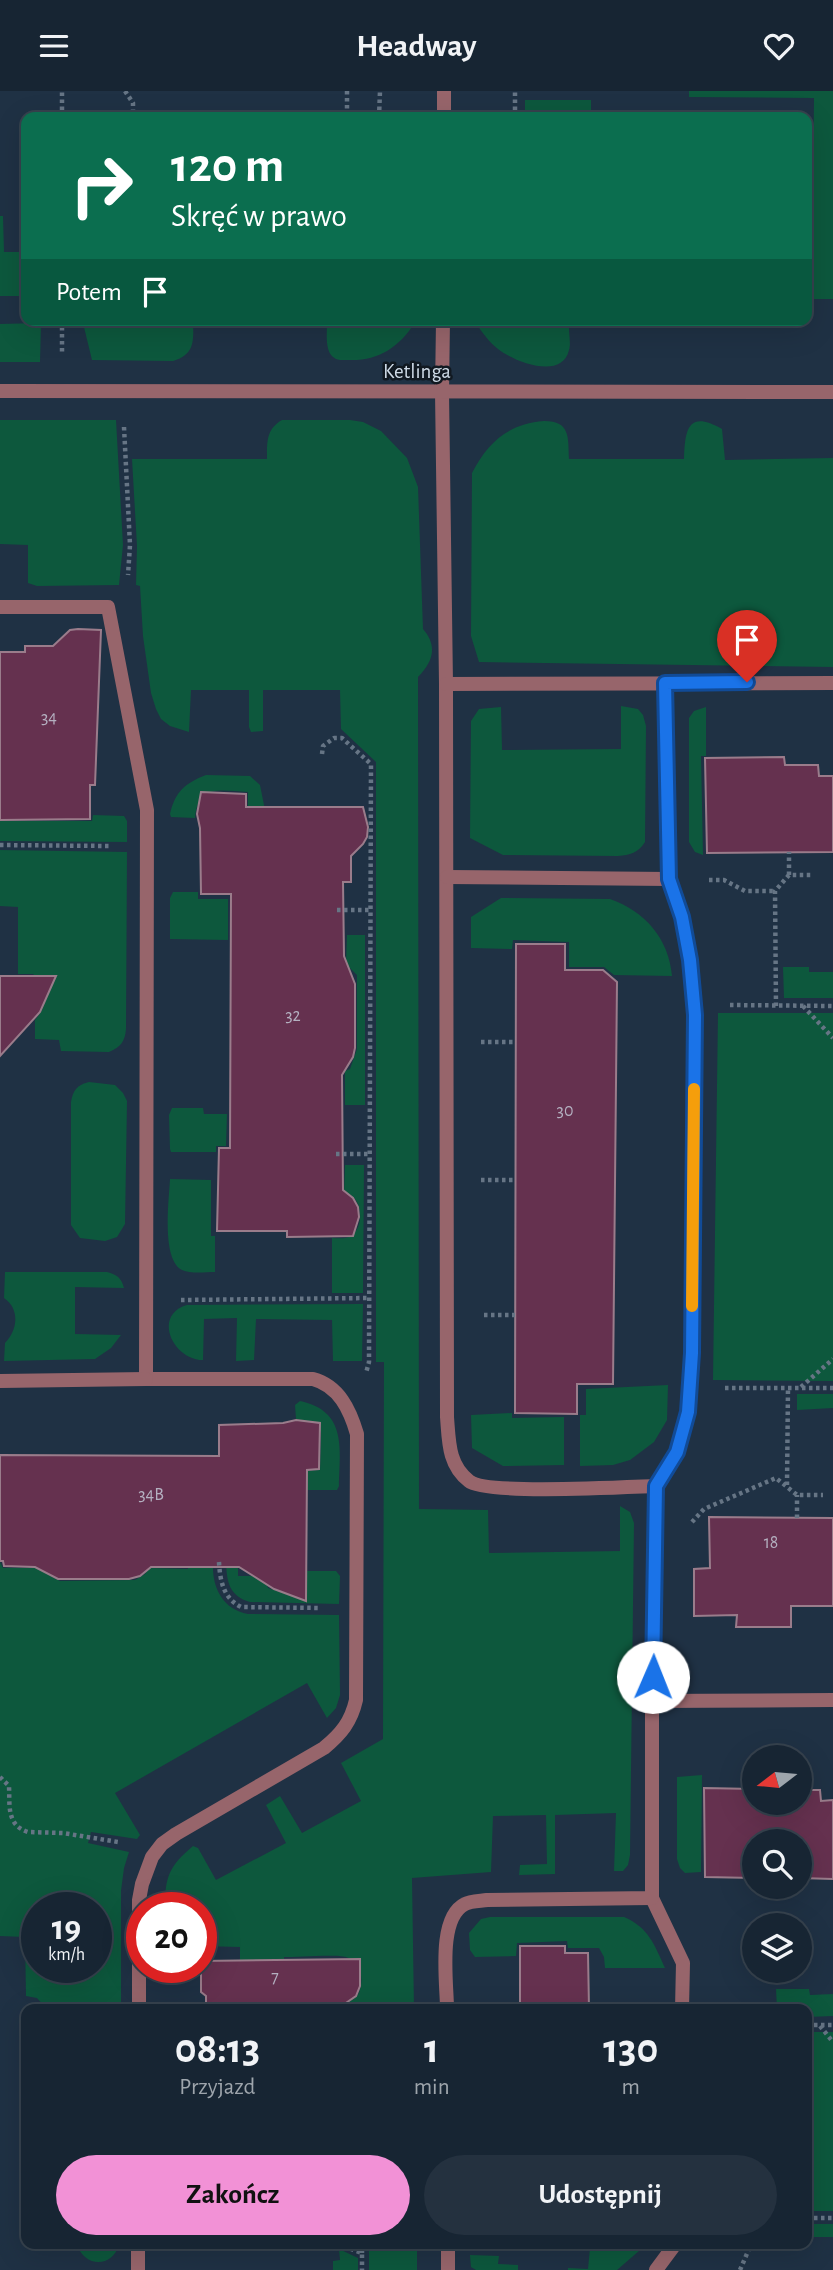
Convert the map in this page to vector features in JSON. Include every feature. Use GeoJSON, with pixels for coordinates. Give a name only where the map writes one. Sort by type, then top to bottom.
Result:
{"type":"FeatureCollection","features":[{"type":"Feature","properties":{"kind":"street"},"geometry":{"type":"LineString","coordinates":[[444,91],[444,112]]}},
{"type":"Feature","properties":{"kind":"street"},"geometry":{"type":"LineString","coordinates":[[443,326],[447,1417],[450,1454],[454,1466],[462,1475],[470,1483],[480,1487],[507,1489],[656,1486]]}},
{"type":"Feature","properties":{"kind":"street","name":"Ketlinga"},"geometry":{"type":"LineString","coordinates":[[0,391],[833,393]]}},
{"type":"Feature","properties":{"kind":"street"},"geometry":{"type":"LineString","coordinates":[[0,607],[108,607],[147,810],[146,1379]]}},
{"type":"Feature","properties":{"kind":"street"},"geometry":{"type":"LineString","coordinates":[[665,683],[669,879],[682,917],[690,960],[694,1005],[692,1353],[688,1412],[677,1452],[656,1486],[652,1898],[683,1963],[682,2004]]}},
{"type":"Feature","properties":{"kind":"street"},"geometry":{"type":"LineString","coordinates":[[446,684],[833,683]]}},
{"type":"Feature","properties":{"kind":"street"},"geometry":{"type":"LineString","coordinates":[[447,877],[669,879]]}},
{"type":"Feature","properties":{"kind":"street"},"geometry":{"type":"LineString","coordinates":[[0,1381],[313,1379],[325,1382],[340,1397],[352,1415],[357,1434],[356,1700],[353,1714],[347,1726],[324,1748],[162,1844],[145,1871],[139,1900],[139,2004]]}},
{"type":"Feature","properties":{"kind":"street"},"geometry":{"type":"LineString","coordinates":[[652,1701],[833,1700]]}},
{"type":"Feature","properties":{"kind":"street"},"geometry":{"type":"LineString","coordinates":[[447,2004],[446,1934],[453,1916],[465,1904],[487,1900],[652,1898]]}},
{"type":"Feature","properties":{"kind":"street"},"geometry":{"type":"LineString","coordinates":[[138,2249],[138,2270]]}},
{"type":"Feature","properties":{"kind":"street"},"geometry":{"type":"LineString","coordinates":[[448,2249],[448,2270]]}},
{"type":"Feature","properties":{"kind":"street"},"geometry":{"type":"LineString","coordinates":[[656,2270],[672,2249]]}},
{"type":"Feature","properties":{"kind":"path"},"geometry":{"type":"LineString","coordinates":[[62,91],[62,112]]}},
{"type":"Feature","properties":{"kind":"path"},"geometry":{"type":"LineString","coordinates":[[125,91],[133,103],[133,112]]}},
{"type":"Feature","properties":{"kind":"path"},"geometry":{"type":"LineString","coordinates":[[347,91],[347,112]]}},
{"type":"Feature","properties":{"kind":"path"},"geometry":{"type":"LineString","coordinates":[[379,112],[380,91]]}},
{"type":"Feature","properties":{"kind":"path"},"geometry":{"type":"LineString","coordinates":[[515,91],[515,112]]}},
{"type":"Feature","properties":{"kind":"path"},"geometry":{"type":"LineString","coordinates":[[122,391],[130,545]]}},
{"type":"Feature","properties":{"kind":"path"},"geometry":{"type":"LineString","coordinates":[[322,754],[323,746],[328,740],[342,738],[371,764],[369,1366],[361,1380],[340,1397]]}},
{"type":"Feature","properties":{"kind":"path"},"geometry":{"type":"LineString","coordinates":[[0,845],[147,846]]}},
{"type":"Feature","properties":{"kind":"path"},"geometry":{"type":"LineString","coordinates":[[776,1006],[775,891],[789,875],[789,852]]}},
{"type":"Feature","properties":{"kind":"path"},"geometry":{"type":"LineString","coordinates":[[789,875],[812,875]]}},
{"type":"Feature","properties":{"kind":"path"},"geometry":{"type":"LineString","coordinates":[[669,879],[724,880],[745,891],[775,891]]}},
{"type":"Feature","properties":{"kind":"path"},"geometry":{"type":"LineString","coordinates":[[337,910],[371,910]]}},
{"type":"Feature","properties":{"kind":"path"},"geometry":{"type":"LineString","coordinates":[[694,1005],[833,1006]]}},
{"type":"Feature","properties":{"kind":"path"},"geometry":{"type":"LineString","coordinates":[[802,1006],[833,1038]]}},
{"type":"Feature","properties":{"kind":"path"},"geometry":{"type":"LineString","coordinates":[[336,1154],[370,1154]]}},
{"type":"Feature","properties":{"kind":"path"},"geometry":{"type":"LineString","coordinates":[[146,1301],[369,1298]]}},
{"type":"Feature","properties":{"kind":"path"},"geometry":{"type":"LineString","coordinates":[[800,1388],[833,1359]]}},
{"type":"Feature","properties":{"kind":"path"},"geometry":{"type":"LineString","coordinates":[[689,1388],[833,1388]]}},
{"type":"Feature","properties":{"kind":"path"},"geometry":{"type":"LineString","coordinates":[[786,1486],[788,1388]]}},
{"type":"Feature","properties":{"kind":"path"},"geometry":{"type":"LineString","coordinates":[[655,1561],[704,1509],[776,1478],[797,1495],[823,1495]]}},
{"type":"Feature","properties":{"kind":"path"},"geometry":{"type":"LineString","coordinates":[[796,1518],[797,1495]]}},
{"type":"Feature","properties":{"kind":"path"},"geometry":{"type":"LineString","coordinates":[[219,1562],[224,1591],[241,1607],[356,1608]]}},
{"type":"Feature","properties":{"kind":"path"},"geometry":{"type":"LineString","coordinates":[[0,1777],[9,1786],[10,1812],[18,1829],[103,1839],[157,1852]]}},
{"type":"Feature","properties":{"kind":"path"},"geometry":{"type":"LineString","coordinates":[[812,2025],[833,2025]]}},
{"type":"Feature","properties":{"kind":"path"},"geometry":{"type":"LineString","coordinates":[[820,2025],[833,2042]]}},
{"type":"Feature","properties":{"kind":"path"},"geometry":{"type":"LineString","coordinates":[[812,2218],[833,2218]]}},
{"type":"Feature","properties":{"kind":"path"},"geometry":{"type":"LineString","coordinates":[[351,2249],[362,2253]]}},
{"type":"Feature","properties":{"kind":"path"},"geometry":{"type":"LineString","coordinates":[[362,2249],[362,2270]]}},
{"type":"Feature","properties":{"kind":"path"},"geometry":{"type":"LineString","coordinates":[[740,2270],[749,2249]]}},
{"type":"Feature","properties":{"kind":"green space"},"geometry":{"type":"Polygon","coordinates":[[[689,91],[833,91],[833,299],[812,299],[814,98],[689,97],[689,91]]]}},
{"type":"Feature","properties":{"kind":"green space"},"geometry":{"type":"Polygon","coordinates":[[[525,100],[591,100],[591,112],[525,112],[525,100]]]}},
{"type":"Feature","properties":{"kind":"green space"},"geometry":{"type":"Polygon","coordinates":[[[0,216],[3,216],[4,252],[21,252],[21,296],[0,296],[0,216]]]}},
{"type":"Feature","properties":{"kind":"green space"},"geometry":{"type":"Polygon","coordinates":[[[0,324],[41,326],[40,362],[0,362],[0,324]]]}},
{"type":"Feature","properties":{"kind":"green space"},"geometry":{"type":"Polygon","coordinates":[[[84,326],[193,326],[191,347],[185,355],[173,361],[92,360],[84,326]]]}},
{"type":"Feature","properties":{"kind":"green space"},"geometry":{"type":"Polygon","coordinates":[[[327,326],[412,326],[394,346],[378,355],[359,360],[338,360],[330,354],[327,326]]]}},
{"type":"Feature","properties":{"kind":"green space"},"geometry":{"type":"Polygon","coordinates":[[[478,326],[569,328],[570,342],[565,359],[557,365],[536,366],[514,359],[489,340],[478,326]]]}},
{"type":"Feature","properties":{"kind":"green space"},"geometry":{"type":"Polygon","coordinates":[[[0,420],[116,420],[123,545],[119,585],[37,586],[28,583],[28,545],[0,544],[0,420]]]}},
{"type":"Feature","properties":{"kind":"green space"},"geometry":{"type":"Polygon","coordinates":[[[282,420],[363,422],[381,431],[407,458],[418,487],[423,629],[432,648],[430,660],[418,677],[419,1509],[488,1510],[489,1553],[620,1551],[620,1506],[630,1512],[634,1523],[628,1865],[623,1871],[614,1871],[616,1813],[555,1815],[555,1874],[519,1875],[520,1865],[547,1864],[546,1815],[493,1816],[491,1872],[412,1878],[414,2004],[345,2004],[358,1994],[361,1980],[358,1968],[346,1957],[284,1957],[284,1963],[240,1963],[240,1947],[217,1946],[217,1892],[166,1892],[174,1866],[193,1846],[198,1848],[216,1880],[286,1843],[266,1805],[280,1796],[302,1833],[361,1801],[341,1763],[383,1739],[384,1362],[376,1362],[376,762],[341,729],[340,690],[263,690],[263,731],[251,732],[249,690],[191,690],[189,732],[170,726],[161,719],[151,693],[143,636],[140,586],[136,585],[137,546],[132,459],[267,459],[268,442],[273,428],[282,420]]]}},
{"type":"Feature","properties":{"kind":"green space"},"geometry":{"type":"Polygon","coordinates":[[[544,421],[564,427],[568,438],[569,459],[684,459],[687,432],[695,422],[701,421],[722,429],[725,460],[833,458],[833,667],[479,662],[471,636],[472,473],[485,452],[500,437],[520,426],[544,421]]]}},
{"type":"Feature","properties":{"kind":"green space"},"geometry":{"type":"Polygon","coordinates":[[[621,706],[638,709],[646,726],[645,842],[640,849],[618,856],[503,855],[470,838],[471,721],[479,709],[501,707],[502,750],[621,749],[621,706]]]}},
{"type":"Feature","properties":{"kind":"green space"},"geometry":{"type":"Polygon","coordinates":[[[706,707],[706,756],[701,756],[703,855],[695,852],[689,842],[689,718],[694,711],[706,707]]]}},
{"type":"Feature","properties":{"kind":"green space"},"geometry":{"type":"Polygon","coordinates":[[[206,775],[250,776],[260,785],[265,810],[248,810],[248,792],[213,791],[201,799],[195,818],[171,817],[172,806],[182,789],[206,775]]]}},
{"type":"Feature","properties":{"kind":"green space"},"geometry":{"type":"Polygon","coordinates":[[[93,815],[124,816],[127,821],[127,842],[0,841],[0,821],[92,821],[93,815]]]}},
{"type":"Feature","properties":{"kind":"green space"},"geometry":{"type":"Polygon","coordinates":[[[0,850],[127,852],[126,1029],[122,1043],[113,1050],[61,1051],[59,1040],[35,1039],[35,1020],[45,1002],[44,990],[33,974],[18,974],[18,907],[0,906],[0,850]]]}},
{"type":"Feature","properties":{"kind":"green space"},"geometry":{"type":"Polygon","coordinates":[[[173,892],[198,892],[198,899],[228,899],[228,940],[170,939],[170,898],[173,892]]]}},
{"type":"Feature","properties":{"kind":"green space"},"geometry":{"type":"Polygon","coordinates":[[[501,898],[610,899],[623,904],[653,928],[666,950],[672,976],[614,975],[604,967],[569,967],[569,942],[513,940],[512,949],[471,948],[471,917],[501,898]]]}},
{"type":"Feature","properties":{"kind":"green space"},"geometry":{"type":"Polygon","coordinates":[[[347,935],[365,935],[365,1105],[345,1105],[345,1071],[350,1069],[357,1049],[357,975],[346,964],[347,935]]]}},
{"type":"Feature","properties":{"kind":"green space"},"geometry":{"type":"Polygon","coordinates":[[[783,967],[809,967],[809,972],[833,972],[833,998],[784,998],[783,967]]]}},
{"type":"Feature","properties":{"kind":"green space"},"geometry":{"type":"Polygon","coordinates":[[[718,1013],[833,1013],[833,1381],[713,1380],[718,1013]]]}},
{"type":"Feature","properties":{"kind":"green space"},"geometry":{"type":"Polygon","coordinates":[[[89,1082],[115,1085],[127,1101],[125,1224],[117,1237],[105,1241],[80,1238],[71,1225],[71,1102],[76,1089],[89,1082]]]}},
{"type":"Feature","properties":{"kind":"green space"},"geometry":{"type":"Polygon","coordinates":[[[172,1108],[203,1108],[204,1114],[227,1114],[226,1146],[216,1146],[216,1152],[171,1152],[169,1115],[172,1108]]]}},
{"type":"Feature","properties":{"kind":"green space"},"geometry":{"type":"Polygon","coordinates":[[[345,1165],[364,1165],[363,1293],[332,1293],[332,1238],[349,1237],[358,1227],[360,1220],[355,1199],[344,1193],[345,1165]]]}},
{"type":"Feature","properties":{"kind":"green space"},"geometry":{"type":"Polygon","coordinates":[[[170,1179],[211,1180],[211,1236],[215,1236],[215,1272],[186,1271],[175,1264],[168,1228],[170,1179]]]}},
{"type":"Feature","properties":{"kind":"green space"},"geometry":{"type":"Polygon","coordinates":[[[5,1272],[107,1272],[116,1275],[124,1288],[75,1287],[75,1334],[121,1335],[111,1348],[95,1359],[4,1361],[5,1343],[15,1326],[13,1308],[4,1298],[5,1272]]]}},
{"type":"Feature","properties":{"kind":"green space"},"geometry":{"type":"Polygon","coordinates":[[[363,1304],[362,1361],[333,1361],[332,1320],[256,1319],[254,1360],[236,1361],[237,1318],[204,1319],[203,1360],[183,1353],[171,1336],[169,1327],[176,1310],[187,1305],[363,1304]]]}},
{"type":"Feature","properties":{"kind":"green space"},"geometry":{"type":"Polygon","coordinates":[[[668,1385],[667,1420],[654,1442],[630,1460],[613,1465],[580,1466],[580,1415],[586,1415],[586,1389],[668,1385]]]}},
{"type":"Feature","properties":{"kind":"green space"},"geometry":{"type":"Polygon","coordinates":[[[797,1394],[833,1394],[833,1408],[797,1410],[797,1394]]]}},
{"type":"Feature","properties":{"kind":"green space"},"geometry":{"type":"Polygon","coordinates":[[[300,1401],[326,1413],[338,1433],[340,1458],[337,1490],[303,1490],[303,1471],[320,1470],[321,1432],[312,1423],[296,1419],[295,1405],[300,1401]]]}},
{"type":"Feature","properties":{"kind":"green space"},"geometry":{"type":"Polygon","coordinates":[[[512,1413],[512,1418],[564,1417],[564,1465],[503,1466],[472,1448],[471,1415],[512,1413]]]}},
{"type":"Feature","properties":{"kind":"green space"},"geometry":{"type":"Polygon","coordinates":[[[0,1562],[3,1568],[42,1568],[60,1581],[135,1580],[149,1568],[188,1569],[188,1563],[213,1563],[214,1580],[220,1596],[239,1611],[248,1614],[339,1615],[340,1695],[336,1708],[327,1718],[307,1683],[115,1793],[140,1835],[137,1839],[91,1832],[88,1843],[129,1852],[121,1891],[121,2004],[42,2004],[37,1998],[26,1996],[26,1983],[112,1983],[112,1892],[21,1892],[21,1937],[0,1936],[0,1562]]]}},
{"type":"Feature","properties":{"kind":"green space"},"geometry":{"type":"Polygon","coordinates":[[[238,1562],[238,1576],[264,1576],[268,1588],[288,1592],[304,1585],[307,1571],[336,1571],[340,1576],[339,1604],[250,1602],[238,1596],[230,1587],[226,1563],[238,1562]]]}},
{"type":"Feature","properties":{"kind":"green space"},"geometry":{"type":"Polygon","coordinates":[[[702,1775],[701,1872],[685,1873],[677,1859],[677,1777],[702,1775]]]}},
{"type":"Feature","properties":{"kind":"green space"},"geometry":{"type":"Polygon","coordinates":[[[624,1917],[645,1932],[665,1968],[605,1968],[604,1957],[599,1948],[568,1948],[567,1941],[517,1943],[516,1956],[475,1957],[470,1950],[469,1933],[481,1919],[624,1917]]]}},
{"type":"Feature","properties":{"kind":"green space"},"geometry":{"type":"Polygon","coordinates":[[[776,1989],[809,1989],[810,1995],[833,1994],[833,2016],[812,2017],[812,2004],[777,2004],[776,1989]]]}},
{"type":"Feature","properties":{"kind":"green space"},"geometry":{"type":"Polygon","coordinates":[[[812,2032],[833,2032],[833,2211],[812,2211],[812,2032]]]}},
{"type":"Feature","properties":{"kind":"green space"},"geometry":{"type":"Polygon","coordinates":[[[812,2224],[833,2224],[833,2237],[812,2237],[812,2224]]]}},
{"type":"Feature","properties":{"kind":"green space"},"geometry":{"type":"Polygon","coordinates":[[[80,2249],[117,2249],[111,2257],[98,2262],[92,2261],[80,2249]]]}},
{"type":"Feature","properties":{"kind":"green space"},"geometry":{"type":"Polygon","coordinates":[[[339,2249],[358,2258],[358,2270],[333,2270],[333,2261],[340,2260],[339,2249]]]}},
{"type":"Feature","properties":{"kind":"green space"},"geometry":{"type":"Polygon","coordinates":[[[369,2249],[417,2249],[417,2270],[369,2270],[369,2249]]]}},
{"type":"Feature","properties":{"kind":"green space"},"geometry":{"type":"Polygon","coordinates":[[[590,2249],[641,2249],[617,2270],[568,2270],[568,2268],[588,2269],[590,2249]]]}},
{"type":"Feature","properties":{"kind":"green space"},"geometry":{"type":"Polygon","coordinates":[[[470,2255],[499,2256],[498,2264],[518,2265],[518,2270],[476,2270],[471,2267],[470,2255]]]}},
{"type":"Feature","properties":{"kind":"building"},"geometry":{"type":"Polygon","coordinates":[[[70,630],[101,630],[95,785],[90,785],[90,819],[0,820],[0,652],[25,652],[25,646],[53,646],[70,630]]]}},
{"type":"Feature","properties":{"kind":"building"},"geometry":{"type":"Polygon","coordinates":[[[784,757],[785,765],[818,765],[819,776],[833,776],[833,852],[707,853],[705,758],[784,757]]]}},
{"type":"Feature","properties":{"kind":"building"},"geometry":{"type":"Polygon","coordinates":[[[201,792],[246,794],[246,807],[363,807],[368,827],[367,837],[351,856],[351,882],[343,882],[344,956],[355,984],[355,1048],[353,1057],[342,1075],[343,1190],[353,1198],[359,1217],[353,1236],[287,1237],[287,1231],[217,1231],[219,1148],[230,1148],[231,894],[201,894],[200,828],[197,814],[201,792]]]}},
{"type":"Feature","properties":{"kind":"building"},"geometry":{"type":"Polygon","coordinates":[[[516,944],[565,944],[565,970],[603,970],[617,982],[613,1384],[577,1384],[577,1414],[515,1413],[516,944]]]}},
{"type":"Feature","properties":{"kind":"building"},"geometry":{"type":"Polygon","coordinates":[[[0,976],[56,976],[40,1012],[0,1056],[0,976]]]}},
{"type":"Feature","properties":{"kind":"building"},"geometry":{"type":"Polygon","coordinates":[[[296,1420],[320,1423],[319,1469],[307,1470],[306,1601],[274,1589],[239,1567],[151,1567],[140,1576],[129,1579],[58,1579],[35,1567],[4,1566],[3,1561],[0,1561],[0,1455],[219,1456],[219,1425],[283,1423],[296,1420]]]}},
{"type":"Feature","properties":{"kind":"building"},"geometry":{"type":"Polygon","coordinates":[[[709,1517],[833,1518],[833,1606],[791,1606],[791,1627],[736,1627],[737,1615],[694,1616],[694,1569],[710,1568],[709,1517]]]}},
{"type":"Feature","properties":{"kind":"building"},"geometry":{"type":"Polygon","coordinates":[[[704,1788],[742,1789],[742,1815],[812,1815],[812,1790],[820,1790],[821,1801],[833,1800],[833,1879],[812,1878],[812,1829],[742,1829],[742,1878],[705,1877],[704,1788]]]}},
{"type":"Feature","properties":{"kind":"building"},"geometry":{"type":"Polygon","coordinates":[[[520,1946],[565,1946],[565,1953],[588,1953],[589,2004],[520,2004],[520,1946]]]}},
{"type":"Feature","properties":{"kind":"building"},"geometry":{"type":"Polygon","coordinates":[[[360,1959],[360,1986],[356,1996],[344,2004],[206,2004],[206,1996],[201,1992],[201,1983],[217,1983],[217,1961],[360,1959]]]}},
{"type":"Feature","properties":{"kind":"slow traffic"},"geometry":{"type":"LineString","coordinates":[[692,1306],[694,1089]]}},
{"type":"Feature","properties":{"kind":"route"},"geometry":{"type":"LineString","coordinates":[[653,1677],[656,1486],[677,1452],[688,1412],[692,1353],[695,1015],[690,960],[682,917],[669,879],[665,683],[747,682]]}}]}
